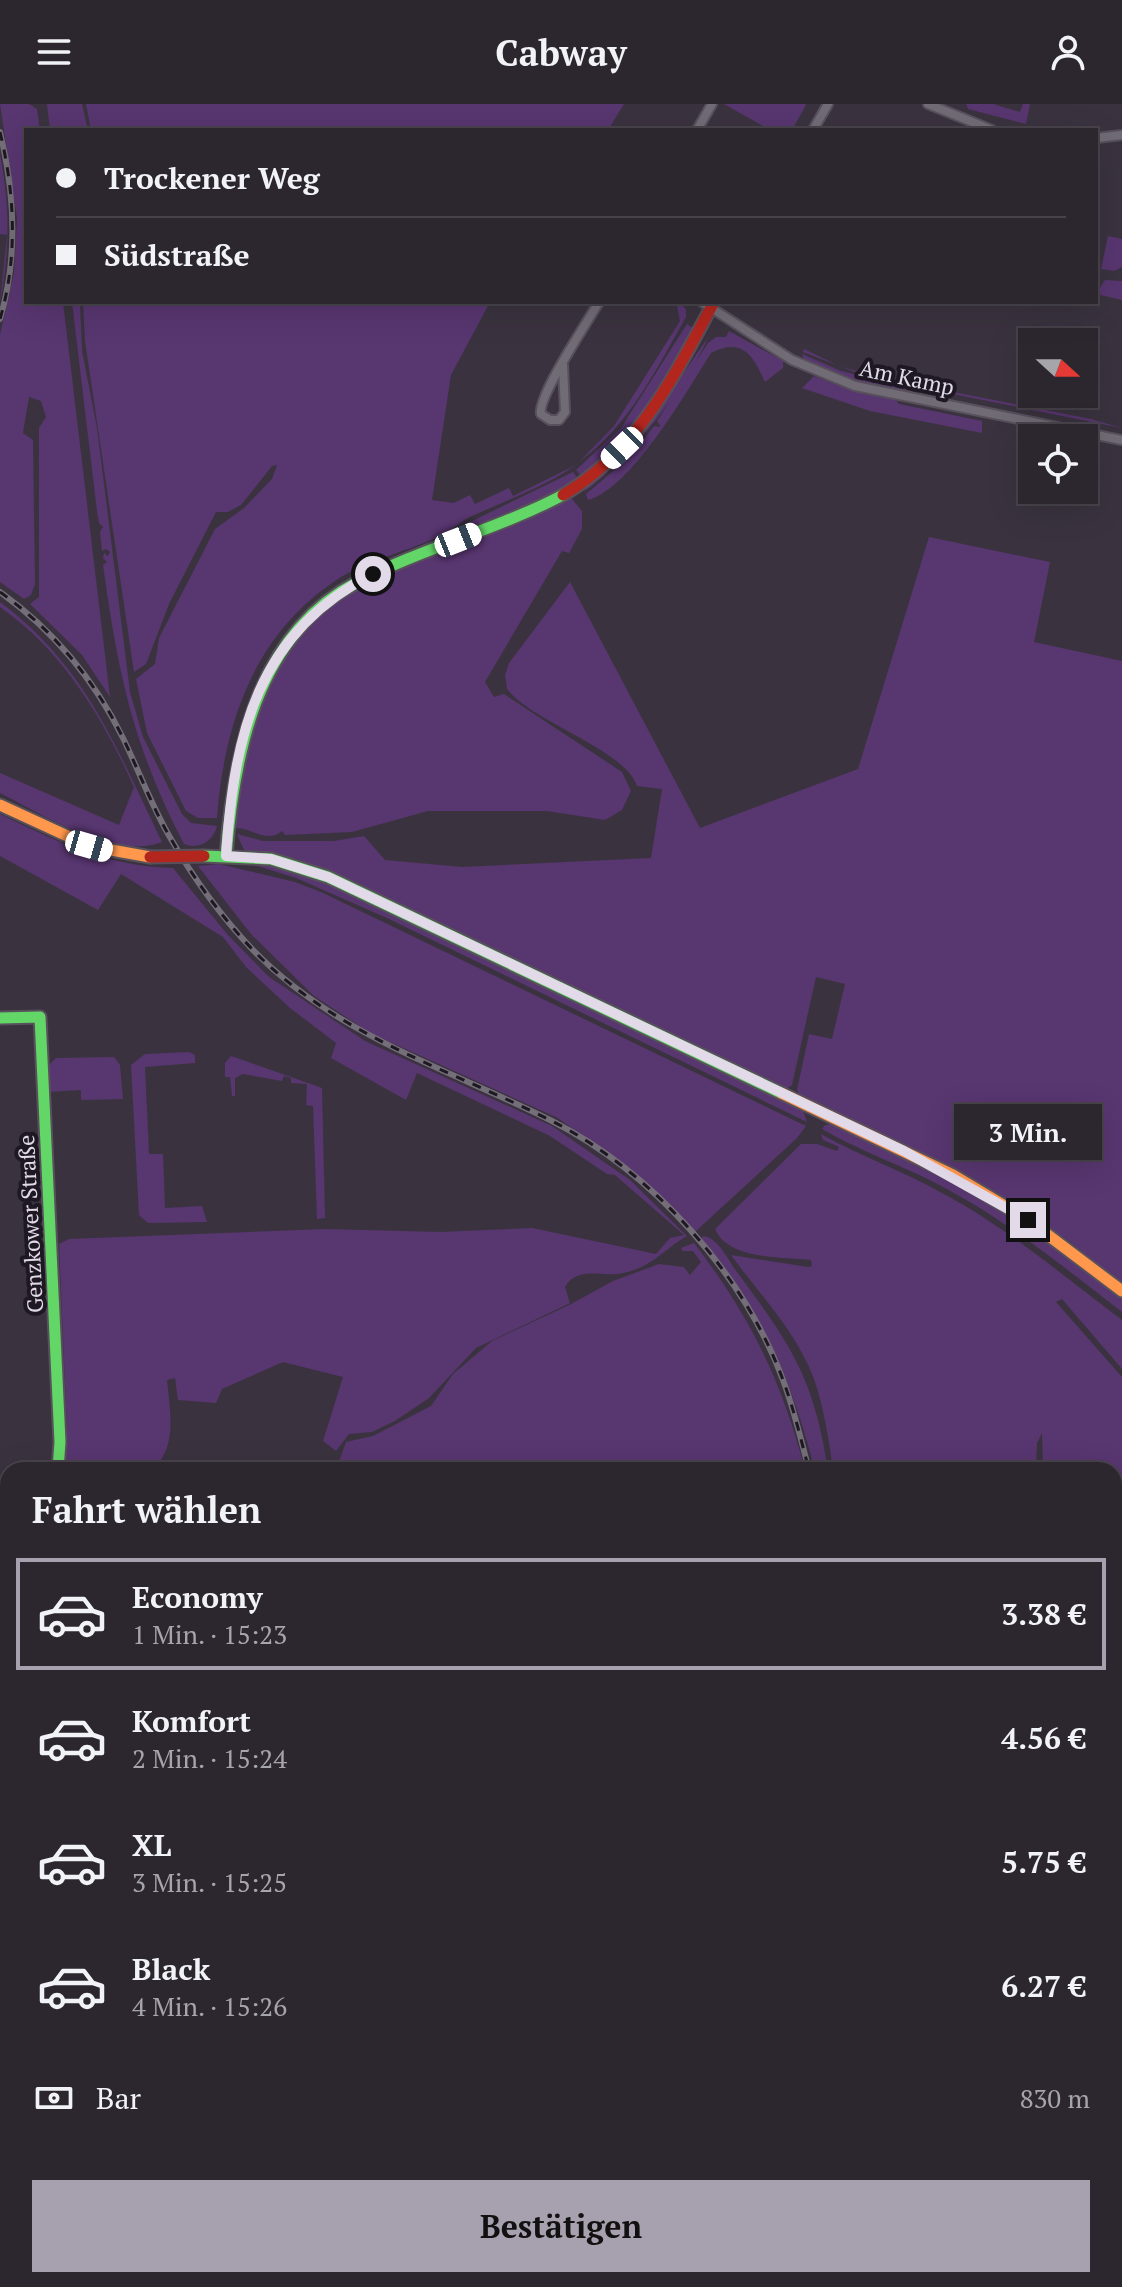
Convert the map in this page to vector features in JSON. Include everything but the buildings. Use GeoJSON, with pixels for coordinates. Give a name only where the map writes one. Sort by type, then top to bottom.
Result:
{"type":"FeatureCollection","features":[{"type":"Feature","properties":{"kind":"street"},"geometry":{"type":"LineString","coordinates":[[698,128],[712,104]]}},
{"type":"Feature","properties":{"kind":"street"},"geometry":{"type":"LineString","coordinates":[[814,128],[828,104]]}},
{"type":"Feature","properties":{"kind":"street"},"geometry":{"type":"LineString","coordinates":[[928,104],[987,128]]}},
{"type":"Feature","properties":{"kind":"street"},"geometry":{"type":"LineString","coordinates":[[1098,138],[1122,135]]}},
{"type":"Feature","properties":{"kind":"street"},"geometry":{"type":"LineString","coordinates":[[563,365],[561,379],[566,409],[562,418],[553,420],[543,416],[540,408],[563,365],[598,304]]}},
{"type":"Feature","properties":{"kind":"street"},"geometry":{"type":"LineString","coordinates":[[226,856],[243,734],[260,686],[283,646],[330,599],[353,584],[539,505],[592,475],[639,428],[709,304]]}},
{"type":"Feature","properties":{"kind":"street","name":"Am Kamp"},"geometry":{"type":"LineString","coordinates":[[709,304],[802,365],[855,386],[1122,440]]}},
{"type":"Feature","properties":{"kind":"street"},"geometry":{"type":"LineString","coordinates":[[0,805],[89,846],[150,857],[271,859],[328,877],[904,1151],[1028,1220],[1122,1291]]}},
{"type":"Feature","properties":{"kind":"street","name":"Genzkower Straße"},"geometry":{"type":"LineString","coordinates":[[0,1018],[40,1017],[59,1462]]}},
{"type":"Feature","properties":{"kind":"shaded area"},"geometry":{"type":"Polygon","coordinates":[[[0,104],[29,104],[37,109],[40,128],[24,128],[24,304],[63,304],[110,697],[82,655],[30,604],[39,597],[39,428],[46,417],[41,401],[29,397],[23,433],[33,440],[35,584],[31,595],[24,599],[0,582],[0,335],[14,273],[17,218],[0,104]]]}},
{"type":"Feature","properties":{"kind":"shaded area"},"geometry":{"type":"Polygon","coordinates":[[[47,104],[82,104],[88,128],[50,128],[47,104]]]}},
{"type":"Feature","properties":{"kind":"shaded area"},"geometry":{"type":"Polygon","coordinates":[[[86,104],[624,104],[609,128],[91,128],[86,104]]]}},
{"type":"Feature","properties":{"kind":"shaded area"},"geometry":{"type":"Polygon","coordinates":[[[724,104],[806,105],[793,128],[766,128],[724,104]]]}},
{"type":"Feature","properties":{"kind":"shaded area"},"geometry":{"type":"Polygon","coordinates":[[[966,104],[993,104],[1020,112],[1023,104],[1030,104],[1026,124],[968,109],[966,104]]]}},
{"type":"Feature","properties":{"kind":"shaded area"},"geometry":{"type":"Polygon","coordinates":[[[0,154],[8,228],[0,303],[7,235],[0,234],[0,154]]]}},
{"type":"Feature","properties":{"kind":"shaded area"},"geometry":{"type":"Polygon","coordinates":[[[1108,236],[1122,239],[1122,267],[1114,271],[1101,269],[1108,236]]]}},
{"type":"Feature","properties":{"kind":"shaded area"},"geometry":{"type":"Polygon","coordinates":[[[1105,280],[1122,281],[1122,300],[1098,294],[1105,280]]]}},
{"type":"Feature","properties":{"kind":"shaded area"},"geometry":{"type":"Polygon","coordinates":[[[72,304],[80,304],[82,351],[97,428],[130,692],[143,737],[182,814],[191,823],[217,826],[213,836],[200,845],[184,844],[166,808],[140,741],[115,640],[103,565],[107,562],[103,558],[104,553],[108,556],[110,552],[106,549],[102,551],[100,532],[103,527],[97,511],[72,304]]]}},
{"type":"Feature","properties":{"kind":"shaded area"},"geometry":{"type":"Polygon","coordinates":[[[83,304],[489,304],[451,375],[432,500],[454,503],[470,495],[475,504],[509,488],[513,496],[576,465],[538,487],[468,518],[433,539],[348,573],[307,603],[283,628],[248,685],[227,749],[217,818],[198,818],[186,811],[147,733],[136,679],[155,664],[159,638],[215,529],[244,508],[272,479],[277,465],[272,466],[241,505],[228,512],[216,512],[169,604],[146,664],[134,672],[85,341],[83,304]]]}},
{"type":"Feature","properties":{"kind":"shaded area"},"geometry":{"type":"Polygon","coordinates":[[[681,304],[686,309],[686,317],[640,395],[613,431],[580,461],[614,426],[680,321],[677,307],[681,304]]]}},
{"type":"Feature","properties":{"kind":"shaded area"},"geometry":{"type":"Polygon","coordinates":[[[687,324],[693,328],[692,332],[634,425],[581,476],[576,470],[621,428],[687,324]]]}},
{"type":"Feature","properties":{"kind":"shaded area"},"geometry":{"type":"Polygon","coordinates":[[[729,331],[783,361],[783,368],[765,382],[751,357],[739,348],[711,353],[657,437],[639,459],[605,492],[588,500],[586,494],[632,455],[654,426],[661,427],[657,421],[708,343],[716,337],[726,337],[729,331]]]}},
{"type":"Feature","properties":{"kind":"shaded area"},"geometry":{"type":"Polygon","coordinates":[[[709,336],[685,379],[655,421],[620,460],[583,493],[676,384],[709,336]]]}},
{"type":"Feature","properties":{"kind":"shaded area"},"geometry":{"type":"Polygon","coordinates":[[[804,349],[837,365],[803,352],[804,349]]]}},
{"type":"Feature","properties":{"kind":"shaded area"},"geometry":{"type":"Polygon","coordinates":[[[802,354],[841,371],[908,388],[903,392],[840,376],[804,361],[802,354]]]}},
{"type":"Feature","properties":{"kind":"shaded area"},"geometry":{"type":"Polygon","coordinates":[[[841,366],[881,378],[1018,407],[868,377],[841,366]]]}},
{"type":"Feature","properties":{"kind":"shaded area"},"geometry":{"type":"Polygon","coordinates":[[[814,376],[854,391],[895,399],[899,404],[982,421],[982,433],[870,411],[802,388],[814,376]]]}},
{"type":"Feature","properties":{"kind":"shaded area"},"geometry":{"type":"Polygon","coordinates":[[[1022,408],[1091,419],[1122,428],[1022,408]]]}},
{"type":"Feature","properties":{"kind":"shaded area"},"geometry":{"type":"Polygon","coordinates":[[[573,472],[578,479],[537,502],[443,541],[468,523],[573,472]]]}},
{"type":"Feature","properties":{"kind":"shaded area"},"geometry":{"type":"Polygon","coordinates":[[[569,495],[582,511],[582,529],[569,553],[562,551],[485,682],[494,697],[504,694],[622,772],[631,791],[622,810],[605,820],[547,811],[428,811],[352,832],[285,835],[282,831],[270,836],[236,828],[245,756],[265,692],[301,637],[325,612],[355,588],[569,495]]]}},
{"type":"Feature","properties":{"kind":"shaded area"},"geometry":{"type":"Polygon","coordinates":[[[929,537],[1050,562],[1034,642],[1122,661],[1122,1284],[1069,1241],[996,1192],[801,1096],[797,1090],[809,1034],[832,1039],[845,984],[816,977],[792,1085],[785,1090],[332,873],[297,859],[244,850],[237,834],[263,841],[334,841],[364,836],[385,860],[462,867],[651,858],[662,789],[637,786],[616,760],[536,713],[507,689],[505,675],[509,663],[570,582],[700,828],[858,769],[929,537]]]}},
{"type":"Feature","properties":{"kind":"shaded area"},"geometry":{"type":"Polygon","coordinates":[[[0,602],[56,654],[77,682],[113,742],[162,842],[143,846],[101,840],[57,823],[0,793],[0,773],[119,825],[134,787],[109,736],[79,688],[43,644],[0,607],[0,602]]]}},
{"type":"Feature","properties":{"kind":"shaded area"},"geometry":{"type":"Polygon","coordinates":[[[0,814],[63,843],[106,858],[150,867],[173,868],[227,934],[269,977],[365,1041],[552,1126],[630,1180],[687,1236],[633,1270],[615,1274],[584,1274],[570,1280],[565,1287],[570,1303],[476,1348],[429,1398],[372,1432],[349,1434],[336,1451],[323,1441],[343,1377],[283,1362],[222,1389],[216,1403],[178,1400],[175,1378],[167,1380],[169,1440],[159,1462],[63,1462],[67,1429],[59,1244],[69,1239],[325,1229],[441,1232],[532,1228],[656,1254],[670,1238],[684,1235],[615,1175],[607,1174],[550,1136],[417,1073],[406,1100],[331,1058],[336,1043],[290,1008],[246,967],[223,937],[121,874],[98,910],[0,856],[0,814]]]}},
{"type":"Feature","properties":{"kind":"shaded area"},"geometry":{"type":"Polygon","coordinates":[[[245,862],[270,864],[326,881],[802,1108],[807,1122],[387,918],[296,878],[245,862]]]}},
{"type":"Feature","properties":{"kind":"shaded area"},"geometry":{"type":"Polygon","coordinates":[[[219,864],[295,882],[321,892],[806,1126],[797,1138],[695,1232],[636,1174],[558,1118],[370,1033],[314,996],[251,934],[198,866],[219,864]]]}},
{"type":"Feature","properties":{"kind":"shaded area"},"geometry":{"type":"Polygon","coordinates":[[[189,1052],[195,1055],[195,1063],[145,1067],[149,1154],[163,1154],[165,1208],[202,1206],[207,1222],[148,1223],[139,1215],[131,1065],[145,1054],[189,1052]]]}},
{"type":"Feature","properties":{"kind":"shaded area"},"geometry":{"type":"Polygon","coordinates":[[[231,1056],[322,1088],[325,1218],[317,1219],[313,1106],[306,1105],[307,1084],[291,1083],[291,1078],[284,1076],[282,1081],[243,1074],[235,1078],[235,1096],[232,1096],[230,1077],[225,1077],[225,1063],[231,1056]]]}},
{"type":"Feature","properties":{"kind":"shaded area"},"geometry":{"type":"Polygon","coordinates":[[[114,1057],[120,1065],[123,1099],[81,1100],[81,1090],[48,1092],[48,1066],[56,1058],[114,1057]]]}},
{"type":"Feature","properties":{"kind":"shaded area"},"geometry":{"type":"Polygon","coordinates":[[[835,1124],[911,1161],[1021,1223],[1122,1298],[1122,1312],[1036,1246],[969,1201],[822,1129],[825,1125],[835,1124]]]}},
{"type":"Feature","properties":{"kind":"shaded area"},"geometry":{"type":"Polygon","coordinates":[[[821,1134],[927,1185],[990,1221],[1122,1320],[1122,1369],[1062,1299],[1056,1302],[1122,1377],[1122,1462],[1043,1462],[1042,1433],[1037,1443],[1036,1462],[832,1462],[821,1401],[798,1345],[731,1255],[808,1267],[812,1266],[811,1260],[744,1252],[722,1239],[715,1229],[801,1144],[817,1144],[837,1151],[839,1147],[823,1140],[821,1134]]]}},
{"type":"Feature","properties":{"kind":"shaded area"},"geometry":{"type":"Polygon","coordinates":[[[701,1238],[710,1238],[724,1253],[799,1366],[816,1412],[826,1462],[813,1462],[795,1404],[772,1347],[741,1293],[701,1238]]]}},
{"type":"Feature","properties":{"kind":"shaded area"},"geometry":{"type":"Polygon","coordinates":[[[694,1243],[748,1323],[775,1378],[803,1462],[339,1462],[346,1442],[373,1436],[431,1406],[453,1374],[492,1341],[613,1281],[659,1264],[684,1267],[690,1275],[701,1262],[693,1251],[683,1251],[681,1248],[694,1243]]]}},
{"type":"Feature","properties":{"kind":"railway"},"geometry":{"type":"LineString","coordinates":[[0,132],[9,179],[12,226],[10,273],[0,319]]}},
{"type":"Feature","properties":{"kind":"railway"},"geometry":{"type":"LineString","coordinates":[[0,592],[55,639],[85,676],[112,716],[180,854],[218,910],[252,949],[285,979],[356,1028],[552,1121],[589,1142],[659,1197],[690,1230],[745,1302],[766,1341],[787,1391],[807,1462]]}},
{"type":"Feature","properties":{"kind":"traffic: fast"},"geometry":{"type":"LineString","coordinates":[[226,856],[244,739],[256,701],[273,666],[295,633],[322,606],[356,583],[563,495]]}},
{"type":"Feature","properties":{"kind":"traffic: fast"},"geometry":{"type":"LineString","coordinates":[[204,856],[271,859],[328,877],[781,1093]]}},
{"type":"Feature","properties":{"kind":"traffic: fast"},"geometry":{"type":"LineString","coordinates":[[0,1018],[40,1017],[59,1462]]}},
{"type":"Feature","properties":{"kind":"traffic: slow"},"geometry":{"type":"LineString","coordinates":[[0,805],[89,846],[150,857]]}},
{"type":"Feature","properties":{"kind":"traffic: slow"},"geometry":{"type":"LineString","coordinates":[[781,1093],[953,1175],[1028,1220],[1122,1291]]}},
{"type":"Feature","properties":{"kind":"traffic: jam"},"geometry":{"type":"LineString","coordinates":[[563,495],[613,457],[652,410],[713,304]]}},
{"type":"Feature","properties":{"kind":"traffic: jam"},"geometry":{"type":"LineString","coordinates":[[150,857],[204,856]]}},
{"type":"Feature","properties":{"kind":"route"},"geometry":{"type":"LineString","coordinates":[[373,574],[330,599],[283,646],[269,668],[251,708],[237,760],[226,856],[271,859],[295,864],[328,877],[953,1175],[1028,1220]]}}]}
